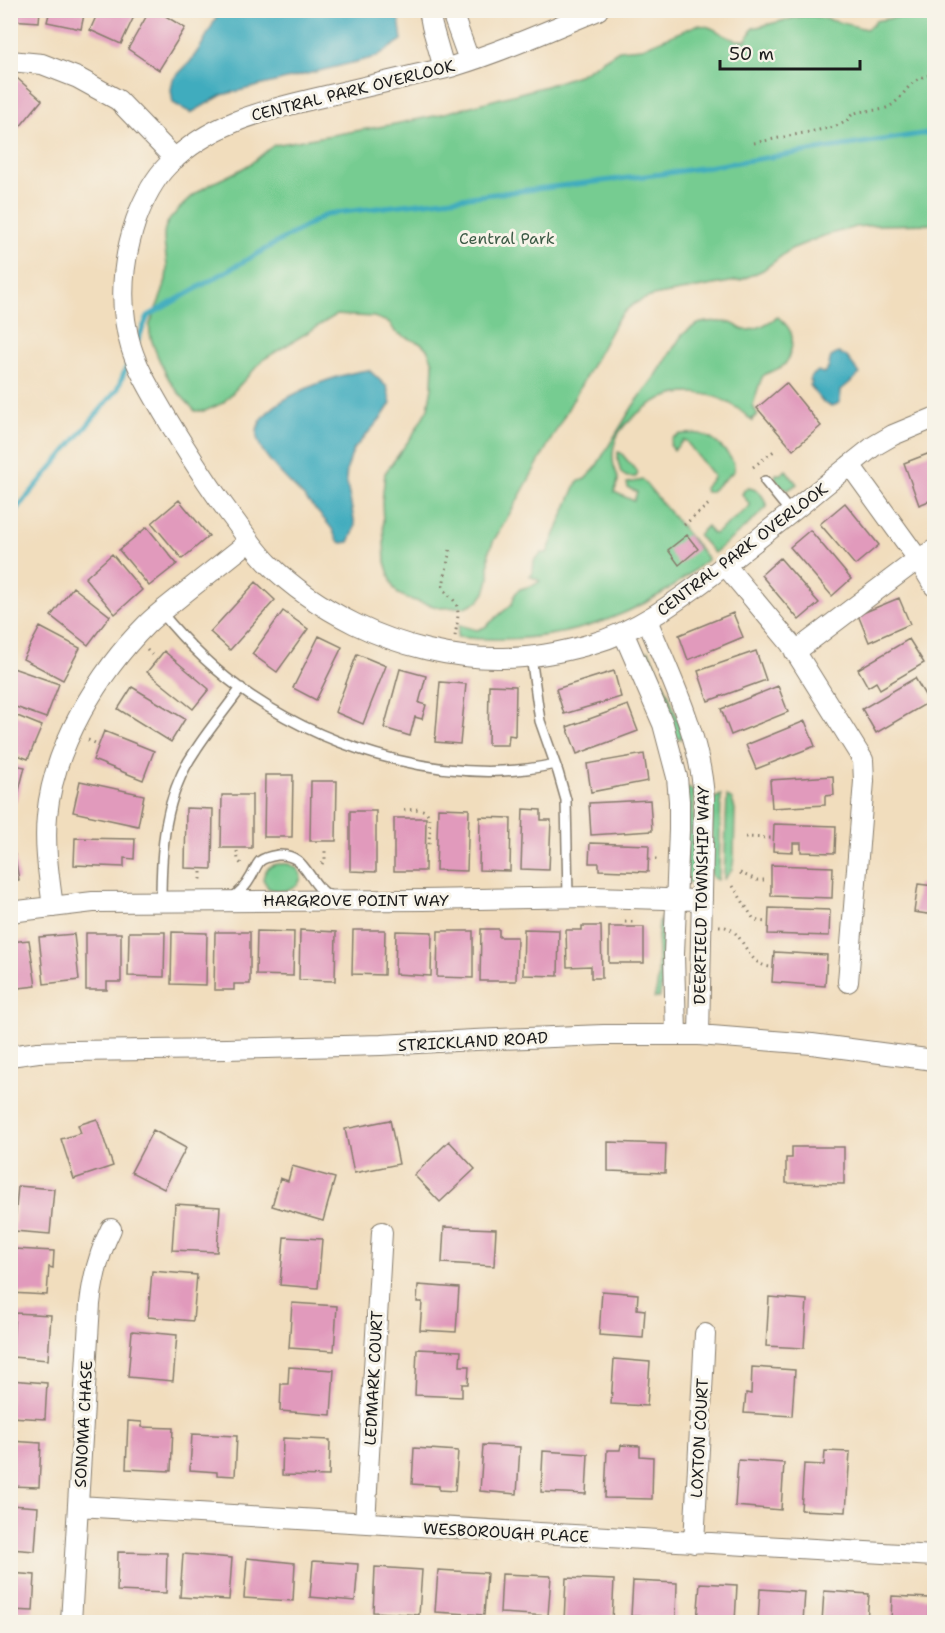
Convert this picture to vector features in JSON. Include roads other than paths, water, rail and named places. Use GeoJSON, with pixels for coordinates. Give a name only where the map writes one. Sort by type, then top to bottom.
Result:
{"type":"FeatureCollection","features":[{"type":"Feature","properties":{"kind":"street"},"geometry":{"type":"LineString","coordinates":[[429,10],[444,68]]}},
{"type":"Feature","properties":{"kind":"street"},"geometry":{"type":"LineString","coordinates":[[451,10],[469,60]]}},
{"type":"Feature","properties":{"kind":"street","name":"CENTRAL PARK OVERLOOK"},"geometry":{"type":"LineString","coordinates":[[598,10],[516,44],[444,68],[246,116],[200,140],[175,159],[148,192],[126,255],[123,278],[125,318],[130,344],[154,397],[175,433],[218,498],[268,563],[302,591],[345,619],[407,644],[456,654],[493,658],[531,656],[592,644],[647,620],[725,565],[874,446],[934,417]]}},
{"type":"Feature","properties":{"kind":"street"},"geometry":{"type":"LineString","coordinates":[[10,61],[42,64],[78,78],[118,100],[175,159]]}},
{"type":"Feature","properties":{"kind":"street"},"geometry":{"type":"LineString","coordinates":[[850,465],[926,555],[934,586]]}},
{"type":"Feature","properties":{"kind":"street"},"geometry":{"type":"LineString","coordinates":[[53,907],[46,834],[49,798],[55,774],[80,716],[117,657],[148,623],[250,541]]}},
{"type":"Feature","properties":{"kind":"street"},"geometry":{"type":"LineString","coordinates":[[795,652],[926,555]]}},
{"type":"Feature","properties":{"kind":"street"},"geometry":{"type":"LineString","coordinates":[[725,565],[795,652],[863,760],[864,781],[848,982]]}},
{"type":"Feature","properties":{"kind":"street","name":"DEERFIELD TOWNSHIP WAY"},"geometry":{"type":"LineString","coordinates":[[647,620],[683,708],[699,758],[704,798],[702,900],[687,954],[676,1035]]}},
{"type":"Feature","properties":{"kind":"street","name":"DEERFIELD TOWNSHIP WAY"},"geometry":{"type":"LineString","coordinates":[[623,632],[663,724],[677,777],[679,808],[676,899],[699,1035]]}},
{"type":"Feature","properties":{"kind":"street","name":"HARGROVE POINT WAY"},"geometry":{"type":"LineString","coordinates":[[10,912],[93,902],[568,897],[702,900]]}},
{"type":"Feature","properties":{"kind":"street","name":"STRICKLAND ROAD"},"geometry":{"type":"LineString","coordinates":[[10,1056],[38,1052],[381,1045],[604,1035],[699,1035],[812,1044],[934,1060]]}},
{"type":"Feature","properties":{"kind":"street","name":"SONOMA CHASE"},"geometry":{"type":"LineString","coordinates":[[72,1623],[92,1286],[101,1250],[111,1228]]}},
{"type":"Feature","properties":{"kind":"street","name":"LEDMARK COURT"},"geometry":{"type":"LineString","coordinates":[[365,1523],[382,1232]]}},
{"type":"Feature","properties":{"kind":"street","name":"LOXTON COURT"},"geometry":{"type":"LineString","coordinates":[[694,1543],[705,1334]]}},
{"type":"Feature","properties":{"kind":"street","name":"WESBOROUGH PLACE"},"geometry":{"type":"LineString","coordinates":[[78,1506],[934,1556]]}},
{"type":"Feature","properties":{"kind":"lane"},"geometry":{"type":"LineString","coordinates":[[765,481],[791,513]]}},
{"type":"Feature","properties":{"kind":"lane"},"geometry":{"type":"LineString","coordinates":[[161,612],[201,656],[241,688],[273,709],[347,744],[426,766],[483,771],[520,771],[555,764]]}},
{"type":"Feature","properties":{"kind":"lane"},"geometry":{"type":"LineString","coordinates":[[531,656],[540,721],[566,800],[568,897]]}},
{"type":"Feature","properties":{"kind":"lane"},"geometry":{"type":"LineString","coordinates":[[161,902],[162,845],[177,783],[194,752],[241,688]]}},
{"type":"Feature","properties":{"kind":"lane"},"geometry":{"type":"LineString","coordinates":[[221,901],[234,897],[240,892],[262,860],[269,856],[284,855],[291,856],[302,864],[312,881],[324,893],[347,900]]}},
{"type":"Feature","properties":{"kind":"water"},"geometry":{"type":"Polygon","coordinates":[[[220,11],[398,11],[402,40],[376,57],[222,95],[191,113],[173,103],[171,90],[173,79],[190,62],[220,11]]]}},
{"type":"Feature","properties":{"kind":"water"},"geometry":{"type":"Polygon","coordinates":[[[838,353],[846,356],[860,374],[841,390],[840,402],[831,406],[826,405],[819,398],[810,385],[812,383],[810,380],[818,371],[823,373],[826,371],[831,357],[838,353]]]}},
{"type":"Feature","properties":{"kind":"water"},"geometry":{"type":"Polygon","coordinates":[[[369,370],[387,387],[391,403],[382,417],[353,450],[346,479],[355,525],[349,542],[342,543],[322,517],[270,461],[259,444],[257,437],[259,424],[283,401],[301,391],[340,376],[369,370]]]}},
{"type":"Feature","properties":{"kind":"waterway"},"geometry":{"type":"LineString","coordinates":[[137,342],[148,316],[327,214],[661,174],[934,132]]}},
{"type":"Feature","properties":{"kind":"waterway"},"geometry":{"type":"LineString","coordinates":[[10,517],[117,390],[130,359]]}},
{"type":"Feature","properties":{"kind":"park label","name":"Central Park"},"geometry":{"type":"Point","coordinates":[507,238]}}]}
